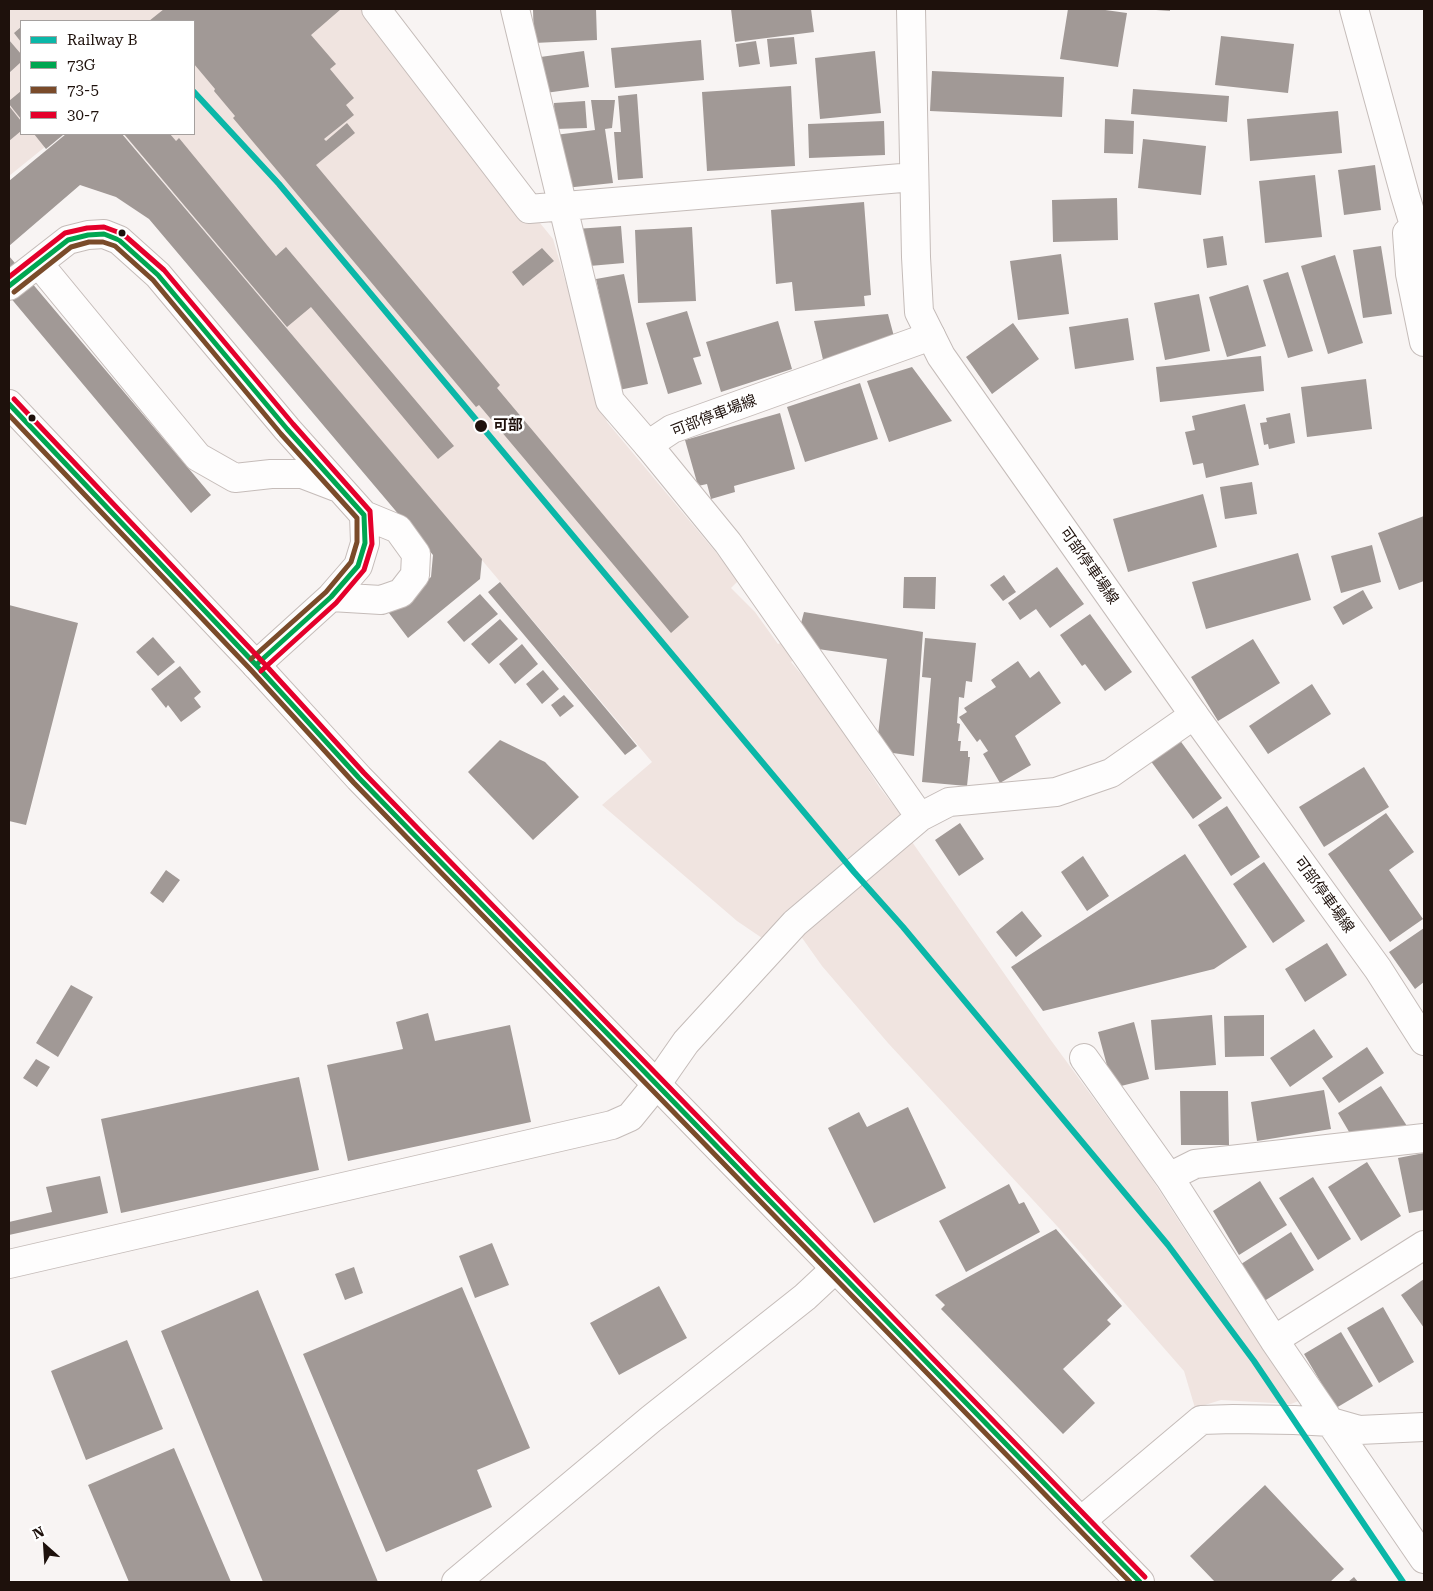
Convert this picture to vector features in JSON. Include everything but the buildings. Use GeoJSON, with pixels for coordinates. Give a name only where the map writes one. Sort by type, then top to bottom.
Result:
{"type":"FeatureCollection","features":[{"type":"Feature","properties":{"kind":"main road"},"geometry":{"type":"LineString","coordinates":[[376,9],[529,209],[914,177]]}},
{"type":"Feature","properties":{"kind":"main road"},"geometry":{"type":"LineString","coordinates":[[515,9],[610,401],[728,543],[920,816]]}},
{"type":"Feature","properties":{"kind":"main road"},"geometry":{"type":"LineString","coordinates":[[911,9],[916,257],[919,312],[931,336]]}},
{"type":"Feature","properties":{"kind":"main road"},"geometry":{"type":"LineString","coordinates":[[1354,9],[1424,258]]}},
{"type":"Feature","properties":{"kind":"main road"},"geometry":{"type":"LineString","coordinates":[[1405,195],[1410,274],[1424,342]]}},
{"type":"Feature","properties":{"kind":"main road"},"geometry":{"type":"LineString","coordinates":[[9,286],[68,240],[88,235],[104,234],[119,240],[158,275],[339,488],[364,515],[398,529],[416,554],[415,575],[401,593],[381,600],[331,597]]}},
{"type":"Feature","properties":{"kind":"main road"},"geometry":{"type":"LineString","coordinates":[[39,264],[198,457],[235,478],[271,474],[302,474],[339,488]]}},
{"type":"Feature","properties":{"kind":"main road","name":"可部停車場線"},"geometry":{"type":"LineString","coordinates":[[648,445],[672,429],[931,336],[941,356],[1194,715],[1378,969],[1424,1041]]}},
{"type":"Feature","properties":{"kind":"main road"},"geometry":{"type":"LineString","coordinates":[[9,404],[256,665],[359,778],[1140,1582]]}},
{"type":"Feature","properties":{"kind":"main road"},"geometry":{"type":"LineString","coordinates":[[256,665],[331,597],[358,566],[365,543],[364,515]]}},
{"type":"Feature","properties":{"kind":"main road"},"geometry":{"type":"LineString","coordinates":[[9,1264],[612,1125],[630,1117],[686,1042],[795,924],[920,816],[949,802],[1056,792],[1111,773],[1194,715]]}},
{"type":"Feature","properties":{"kind":"main road"},"geometry":{"type":"LineString","coordinates":[[1084,1058],[1169,1177],[1274,1340],[1424,1559]]}},
{"type":"Feature","properties":{"kind":"main road"},"geometry":{"type":"LineString","coordinates":[[1169,1177],[1195,1164],[1424,1138]]}},
{"type":"Feature","properties":{"kind":"main road"},"geometry":{"type":"LineString","coordinates":[[1274,1340],[1424,1245]]}},
{"type":"Feature","properties":{"kind":"main road"},"geometry":{"type":"LineString","coordinates":[[456,1582],[651,1419],[805,1297],[834,1268]]}},
{"type":"Feature","properties":{"kind":"main road"},"geometry":{"type":"LineString","coordinates":[[1081,1521],[1201,1420],[1233,1418],[1331,1422],[1359,1430],[1424,1427]]}},
{"type":"Feature","properties":{"kind":"shaded area"},"geometry":{"type":"Polygon","coordinates":[[[9,9],[366,9],[553,239],[607,422],[739,580],[731,588],[755,612],[778,644],[783,642],[795,659],[791,662],[822,699],[880,788],[901,815],[803,898],[762,938],[737,921],[602,805],[652,762],[124,135],[195,135],[195,20],[20,20],[20,135],[60,135],[9,176],[9,9]]]}},
{"type":"Feature","properties":{"kind":"shaded area"},"geometry":{"type":"Polygon","coordinates":[[[910,839],[1050,1039],[1146,1170],[1219,1283],[1301,1400],[1291,1404],[1221,1400],[1195,1408],[1184,1371],[1057,1226],[888,1043],[822,966],[800,935],[910,839]]]}},
{"type":"Feature","properties":{"kind":"rail line","name":"B"},"geometry":{"type":"LineString","coordinates":[[195,93],[279,184],[1168,1245],[1254,1361],[1403,1582]]}},
{"type":"Feature","properties":{"kind":"transit line","name":"30-7"},"geometry":{"type":"LineString","coordinates":[[9,277],[65,233],[87,228],[104,227],[123,234],[164,270],[293,424],[370,511],[372,544],[364,570],[336,603],[261,671]]}},
{"type":"Feature","properties":{"kind":"transit line","name":"73G"},"geometry":{"type":"LineString","coordinates":[[9,286],[68,240],[88,235],[104,234],[119,240],[158,275],[287,429],[364,515],[365,543],[358,566],[331,597],[256,665]]}},
{"type":"Feature","properties":{"kind":"transit line","name":"73-5"},"geometry":{"type":"LineString","coordinates":[[14,292],[71,247],[89,242],[103,242],[115,246],[153,280],[281,434],[357,518],[357,542],[351,562],[326,592],[251,659]]}},
{"type":"Feature","properties":{"kind":"transit line","name":"30-7"},"geometry":{"type":"LineString","coordinates":[[14,399],[261,660],[364,773],[1145,1577]]}},
{"type":"Feature","properties":{"kind":"transit line","name":"73G"},"geometry":{"type":"LineString","coordinates":[[9,404],[256,665],[359,778],[1140,1582]]}},
{"type":"Feature","properties":{"kind":"transit line","name":"73-5"},"geometry":{"type":"LineString","coordinates":[[9,415],[251,670],[354,783],[1130,1582]]}},
{"type":"Feature","properties":{"kind":"place","name":"可部"},"geometry":{"type":"Point","coordinates":[481,426]}}]}
